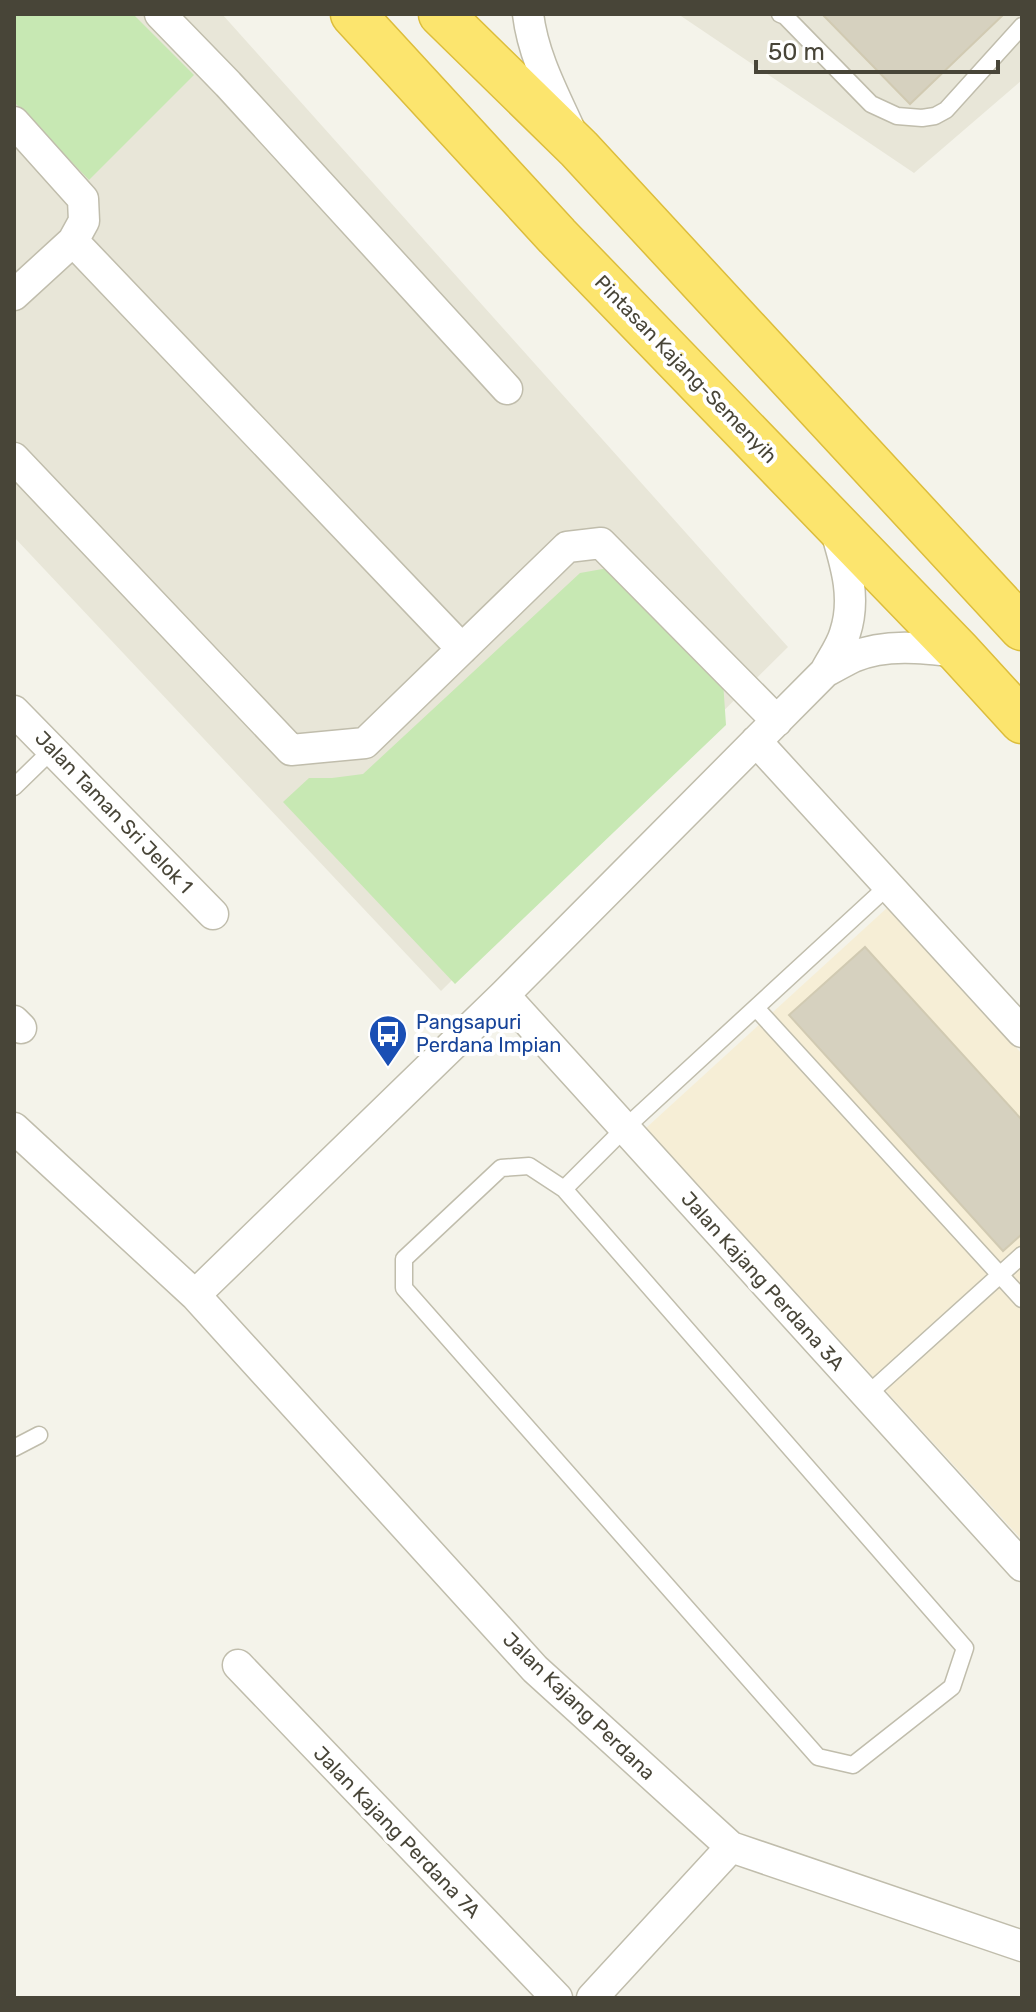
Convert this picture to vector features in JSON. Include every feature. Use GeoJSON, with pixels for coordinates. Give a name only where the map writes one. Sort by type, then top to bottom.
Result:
{"type":"FeatureCollection","features":[{"type":"Feature","properties":{"kind":"highway","name":"Pintasan Kajang-Semenyih"},"geometry":{"type":"LineString","coordinates":[[353,14],[557,236],[1022,721]]}},
{"type":"Feature","properties":{"kind":"highway"},"geometry":{"type":"LineString","coordinates":[[441,14],[579,149],[1018,621]]}},
{"type":"Feature","properties":{"kind":"street"},"geometry":{"type":"LineString","coordinates":[[160,14],[507,389]]}},
{"type":"Feature","properties":{"kind":"street"},"geometry":{"type":"LineString","coordinates":[[528,14],[531,37],[545,76],[579,149]]}},
{"type":"Feature","properties":{"kind":"street"},"geometry":{"type":"LineString","coordinates":[[14,122],[83,199],[84,221],[73,241],[14,295]]}},
{"type":"Feature","properties":{"kind":"street"},"geometry":{"type":"LineString","coordinates":[[73,241],[462,649]]}},
{"type":"Feature","properties":{"kind":"street"},"geometry":{"type":"LineString","coordinates":[[14,458],[291,750],[365,743],[567,547],[601,543],[766,731],[888,886],[1022,1032]]}},
{"type":"Feature","properties":{"kind":"street"},"geometry":{"type":"LineString","coordinates":[[825,672],[845,634],[851,603],[848,576],[833,521]]}},
{"type":"Feature","properties":{"kind":"street"},"geometry":{"type":"LineString","coordinates":[[195,1295],[504,995],[825,672],[855,656],[887,649],[922,648],[959,652]]}},
{"type":"Feature","properties":{"kind":"street","name":"Jalan Taman Sri Jelok 1"},"geometry":{"type":"LineString","coordinates":[[14,711],[213,914]]}},
{"type":"Feature","properties":{"kind":"street","name":"Jalan Kajang Perdana 3A"},"geometry":{"type":"LineString","coordinates":[[504,995],[1022,1566]]}},
{"type":"Feature","properties":{"kind":"street","name":"Jalan Kajang Perdana"},"geometry":{"type":"LineString","coordinates":[[14,1128],[195,1295],[535,1669],[731,1847],[1022,1946]]}},
{"type":"Feature","properties":{"kind":"street","name":"Jalan Kajang Perdana 7A"},"geometry":{"type":"LineString","coordinates":[[238,1665],[557,1998]]}},
{"type":"Feature","properties":{"kind":"street"},"geometry":{"type":"LineString","coordinates":[[592,1998],[731,1847]]}},
{"type":"Feature","properties":{"kind":"lane"},"geometry":{"type":"LineString","coordinates":[[780,14],[871,104],[897,116],[922,118],[946,110],[1022,26]]}},
{"type":"Feature","properties":{"kind":"lane"},"geometry":{"type":"LineString","coordinates":[[14,787],[52,750]]}},
{"type":"Feature","properties":{"kind":"lane"},"geometry":{"type":"LineString","coordinates":[[564,1189],[625,1128],[888,886]]}},
{"type":"Feature","properties":{"kind":"lane"},"geometry":{"type":"LineString","coordinates":[[756,1008],[1022,1299]]}},
{"type":"Feature","properties":{"kind":"lane"},"geometry":{"type":"LineString","coordinates":[[529,1166],[564,1189],[965,1648],[952,1687],[853,1765],[818,1757],[404,1288],[404,1259],[501,1168],[529,1166]]}},
{"type":"Feature","properties":{"kind":"lane"},"geometry":{"type":"LineString","coordinates":[[867,1395],[1022,1255]]}},
{"type":"Feature","properties":{"kind":"lane"},"geometry":{"type":"LineString","coordinates":[[14,1448],[39,1435]]}},
{"type":"Feature","properties":{"kind":"shaded area"},"geometry":{"type":"Polygon","coordinates":[[[14,14],[222,14],[788,647],[441,991],[14,537],[14,14]]]}},
{"type":"Feature","properties":{"kind":"shaded area"},"geometry":{"type":"Polygon","coordinates":[[[678,14],[1022,14],[1022,80],[914,173],[678,14]]]}},
{"type":"Feature","properties":{"kind":"shaded area"},"geometry":{"type":"Polygon","coordinates":[[[888,907],[1022,1054],[1022,1540],[646,1128],[888,907]]]}},
{"type":"Feature","properties":{"kind":"green space"},"geometry":{"type":"Polygon","coordinates":[[[14,14],[133,14],[194,75],[89,180],[14,102],[14,14]]]}},
{"type":"Feature","properties":{"kind":"green space"},"geometry":{"type":"Polygon","coordinates":[[[608,568],[723,681],[726,725],[455,984],[283,802],[309,778],[363,774],[580,573],[608,568]]]}},
{"type":"Feature","properties":{"kind":"building"},"geometry":{"type":"Polygon","coordinates":[[[822,14],[1004,14],[910,104],[822,14]]]}},
{"type":"Feature","properties":{"kind":"building"},"geometry":{"type":"Polygon","coordinates":[[[865,947],[1022,1120],[1022,1234],[1003,1251],[789,1015],[865,947]]]}},
{"type":"Feature","properties":{"kind":"place","name":"Pangsapuri Perdana Impian"},"geometry":{"type":"Point","coordinates":[388,1068]}}]}
